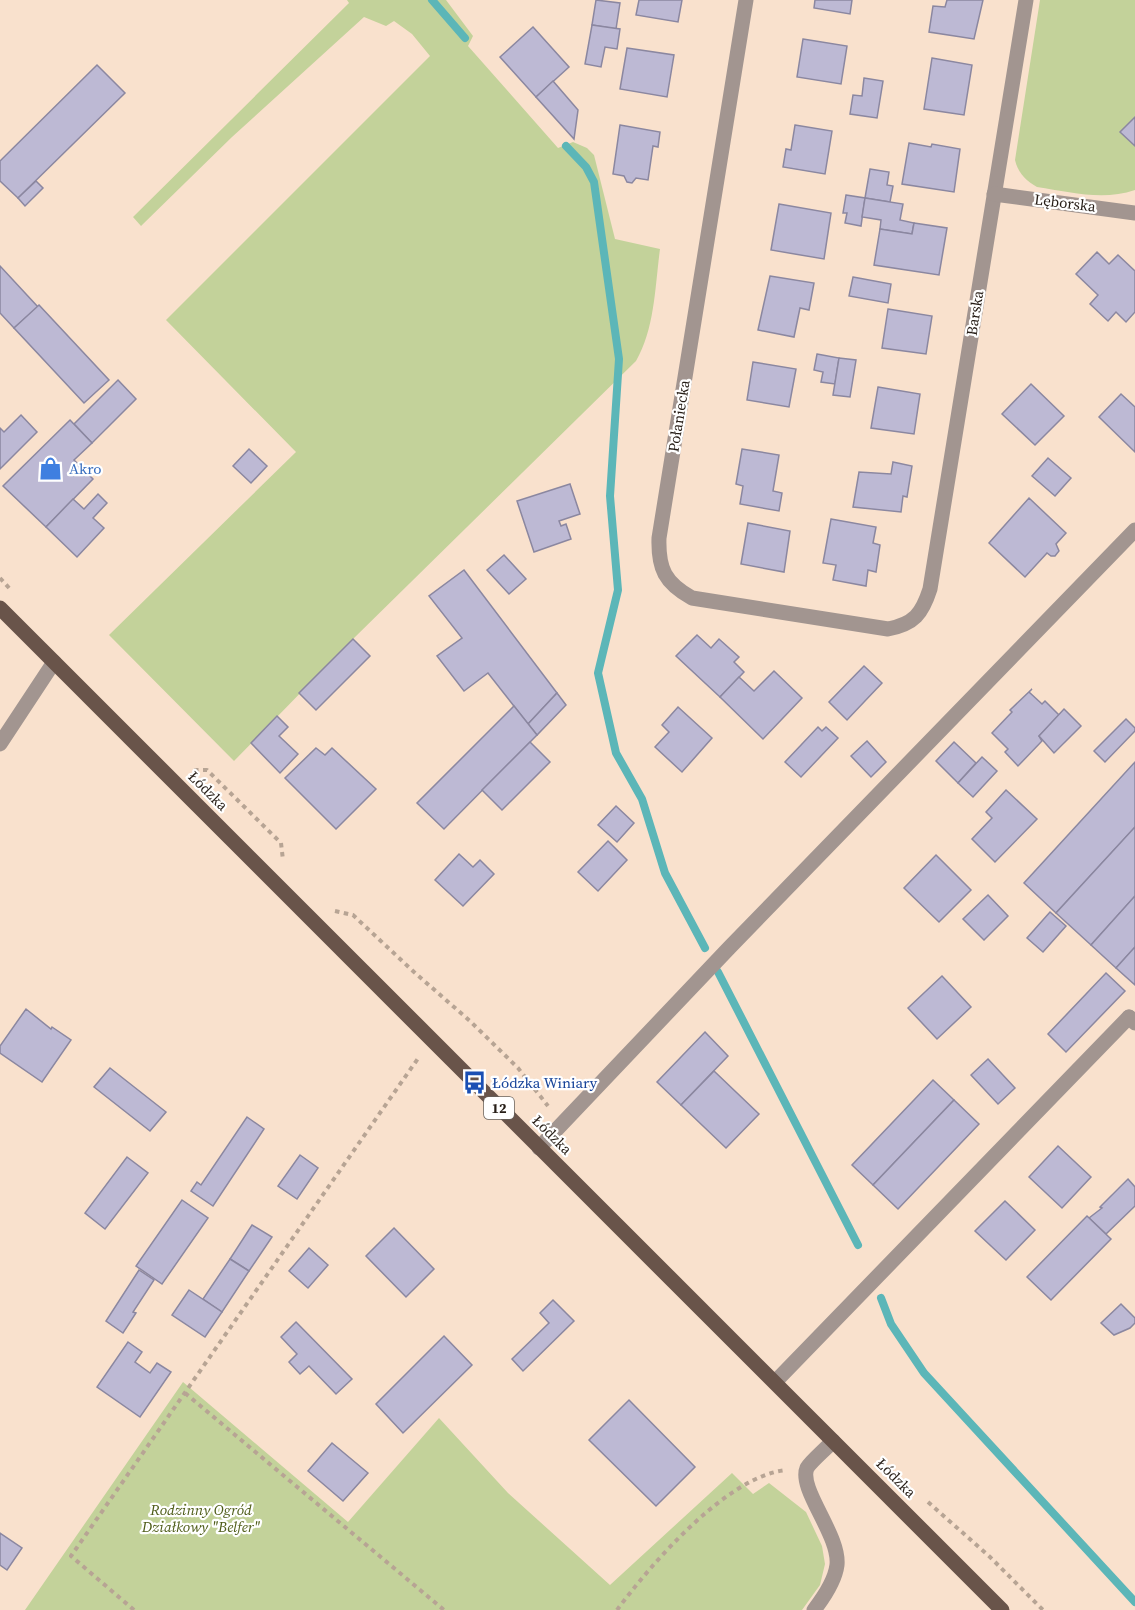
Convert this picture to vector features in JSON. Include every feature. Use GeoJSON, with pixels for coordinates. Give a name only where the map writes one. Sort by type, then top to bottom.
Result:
{"type":"FeatureCollection","features":[{"type":"Feature","properties":{"kind":"main road","name":"Łódzka"},"geometry":{"type":"LineString","coordinates":[[0,608],[1002,1610]]}},
{"type":"Feature","properties":{"kind":"street","name":"Połaniecka"},"geometry":{"type":"LineString","coordinates":[[746,0],[659,538],[658,553],[662,568],[669,581],[678,590],[692,598],[874,628],[894,628],[912,621]]}},
{"type":"Feature","properties":{"kind":"street","name":"Barska"},"geometry":{"type":"LineString","coordinates":[[912,621],[920,612],[930,589],[1026,0]]}},
{"type":"Feature","properties":{"kind":"street","name":"Lęborska"},"geometry":{"type":"LineString","coordinates":[[994,194],[1135,213]]}},
{"type":"Feature","properties":{"kind":"street"},"geometry":{"type":"LineString","coordinates":[[539,1148],[738,939],[1135,530]]}},
{"type":"Feature","properties":{"kind":"street"},"geometry":{"type":"LineString","coordinates":[[0,744],[54,662]]}},
{"type":"Feature","properties":{"kind":"street"},"geometry":{"type":"LineString","coordinates":[[775,1382],[1132,1020]]}},
{"type":"Feature","properties":{"kind":"street"},"geometry":{"type":"LineString","coordinates":[[814,1610],[833,1580],[837,1565],[836,1548],[806,1480],[807,1468],[833,1441]]}},
{"type":"Feature","properties":{"kind":"path"},"geometry":{"type":"LineString","coordinates":[[0,578],[17,595]]}},
{"type":"Feature","properties":{"kind":"path"},"geometry":{"type":"LineString","coordinates":[[191,770],[207,770],[281,843],[283,861]]}},
{"type":"Feature","properties":{"kind":"path"},"geometry":{"type":"LineString","coordinates":[[333,910],[353,915],[470,1021],[518,1068],[548,1107],[559,1126]]}},
{"type":"Feature","properties":{"kind":"path"},"geometry":{"type":"LineString","coordinates":[[134,1610],[71,1556],[402,1078],[432,1040]]}},
{"type":"Feature","properties":{"kind":"path"},"geometry":{"type":"LineString","coordinates":[[185,1393],[444,1610]]}},
{"type":"Feature","properties":{"kind":"path"},"geometry":{"type":"LineString","coordinates":[[617,1610],[656,1562],[723,1499],[762,1476],[777,1471],[807,1468]]}},
{"type":"Feature","properties":{"kind":"path"},"geometry":{"type":"LineString","coordinates":[[922,1496],[990,1557],[1043,1610]]}},
{"type":"Feature","properties":{"kind":"green space"},"geometry":{"type":"Polygon","coordinates":[[[347,0],[446,0],[473,36],[468,46],[558,148],[573,142],[587,148],[594,155],[615,239],[660,249],[651,321],[636,361],[353,639],[234,761],[109,635],[296,452],[166,320],[430,56],[412,34],[394,21],[386,26],[364,17],[232,137],[141,226],[133,217],[349,3],[347,0]]]}},
{"type":"Feature","properties":{"kind":"green space"},"geometry":{"type":"Polygon","coordinates":[[[1040,0],[1135,0],[1135,190],[1099,195],[1037,187],[1018,169],[1015,160],[1040,0]]]}},
{"type":"Feature","properties":{"kind":"green space","name":"Rodzinny Ogród Działkowy \"Belfer\""},"geometry":{"type":"Polygon","coordinates":[[[183,1382],[348,1522],[439,1418],[508,1493],[610,1585],[732,1473],[753,1494],[769,1483],[806,1512],[822,1546],[825,1564],[820,1585],[802,1610],[25,1610],[183,1382]]]}},
{"type":"Feature","properties":{"kind":"building"},"geometry":{"type":"Polygon","coordinates":[[[596,0],[620,3],[616,29],[592,25],[596,0]]]}},
{"type":"Feature","properties":{"kind":"building"},"geometry":{"type":"Polygon","coordinates":[[[639,0],[682,0],[678,22],[636,15],[639,0]]]}},
{"type":"Feature","properties":{"kind":"building"},"geometry":{"type":"Polygon","coordinates":[[[815,0],[852,0],[850,14],[814,8],[815,0]]]}},
{"type":"Feature","properties":{"kind":"building"},"geometry":{"type":"Polygon","coordinates":[[[947,0],[983,0],[974,39],[929,32],[933,6],[945,7],[947,0]]]}},
{"type":"Feature","properties":{"kind":"building"},"geometry":{"type":"Polygon","coordinates":[[[592,25],[620,29],[617,49],[605,47],[601,67],[585,64],[592,25]]]}},
{"type":"Feature","properties":{"kind":"building"},"geometry":{"type":"Polygon","coordinates":[[[533,27],[569,67],[536,97],[500,57],[533,27]]]}},
{"type":"Feature","properties":{"kind":"building"},"geometry":{"type":"Polygon","coordinates":[[[803,39],[847,46],[841,84],[797,77],[803,39]]]}},
{"type":"Feature","properties":{"kind":"building"},"geometry":{"type":"Polygon","coordinates":[[[627,48],[674,55],[667,97],[620,89],[627,48]]]}},
{"type":"Feature","properties":{"kind":"building"},"geometry":{"type":"Polygon","coordinates":[[[932,58],[972,65],[964,115],[924,109],[932,58]]]}},
{"type":"Feature","properties":{"kind":"building"},"geometry":{"type":"Polygon","coordinates":[[[97,65],[125,93],[18,198],[0,181],[0,161],[97,65]]]}},
{"type":"Feature","properties":{"kind":"building"},"geometry":{"type":"Polygon","coordinates":[[[864,78],[883,81],[877,118],[850,114],[853,95],[862,96],[864,78]]]}},
{"type":"Feature","properties":{"kind":"building"},"geometry":{"type":"Polygon","coordinates":[[[553,81],[578,110],[574,139],[536,97],[553,81]]]}},
{"type":"Feature","properties":{"kind":"building"},"geometry":{"type":"Polygon","coordinates":[[[1135,117],[1135,146],[1120,132],[1135,117]]]}},
{"type":"Feature","properties":{"kind":"building"},"geometry":{"type":"Polygon","coordinates":[[[620,125],[660,132],[658,147],[653,146],[648,180],[636,178],[632,183],[627,182],[624,176],[613,174],[620,125]]]}},
{"type":"Feature","properties":{"kind":"building"},"geometry":{"type":"Polygon","coordinates":[[[795,125],[832,131],[825,174],[783,167],[786,149],[791,150],[795,125]]]}},
{"type":"Feature","properties":{"kind":"building"},"geometry":{"type":"Polygon","coordinates":[[[909,143],[960,149],[954,192],[902,184],[909,143]]]}},
{"type":"Feature","properties":{"kind":"building"},"geometry":{"type":"Polygon","coordinates":[[[870,169],[889,172],[887,185],[893,186],[890,202],[865,198],[870,169]]]}},
{"type":"Feature","properties":{"kind":"building"},"geometry":{"type":"Polygon","coordinates":[[[36,181],[43,188],[25,206],[18,198],[36,181]]]}},
{"type":"Feature","properties":{"kind":"building"},"geometry":{"type":"Polygon","coordinates":[[[846,195],[865,198],[861,226],[845,223],[847,213],[843,213],[846,195]]]}},
{"type":"Feature","properties":{"kind":"building"},"geometry":{"type":"Polygon","coordinates":[[[865,198],[903,204],[900,220],[914,223],[912,234],[880,229],[881,220],[862,217],[865,198]]]}},
{"type":"Feature","properties":{"kind":"building"},"geometry":{"type":"Polygon","coordinates":[[[779,204],[831,213],[824,259],[771,250],[779,204]]]}},
{"type":"Feature","properties":{"kind":"building"},"geometry":{"type":"Polygon","coordinates":[[[914,223],[947,228],[939,275],[874,265],[880,229],[912,234],[914,223]]]}},
{"type":"Feature","properties":{"kind":"building"},"geometry":{"type":"Polygon","coordinates":[[[1097,252],[1109,264],[1118,255],[1135,271],[1135,312],[1126,322],[1116,312],[1108,321],[1090,304],[1098,295],[1076,274],[1097,252]]]}},
{"type":"Feature","properties":{"kind":"building"},"geometry":{"type":"Polygon","coordinates":[[[0,266],[38,307],[14,328],[0,313],[0,266]]]}},
{"type":"Feature","properties":{"kind":"building"},"geometry":{"type":"Polygon","coordinates":[[[770,276],[814,283],[809,310],[800,308],[794,337],[758,330],[770,276]]]}},
{"type":"Feature","properties":{"kind":"building"},"geometry":{"type":"Polygon","coordinates":[[[853,277],[891,284],[888,303],[849,296],[853,277]]]}},
{"type":"Feature","properties":{"kind":"building"},"geometry":{"type":"Polygon","coordinates":[[[39,305],[109,380],[84,403],[14,328],[39,305]]]}},
{"type":"Feature","properties":{"kind":"building"},"geometry":{"type":"Polygon","coordinates":[[[888,309],[932,316],[926,354],[882,348],[888,309]]]}},
{"type":"Feature","properties":{"kind":"building"},"geometry":{"type":"Polygon","coordinates":[[[817,354],[839,358],[835,384],[821,382],[823,372],[814,370],[817,354]]]}},
{"type":"Feature","properties":{"kind":"building"},"geometry":{"type":"Polygon","coordinates":[[[839,358],[856,360],[850,397],[833,395],[839,358]]]}},
{"type":"Feature","properties":{"kind":"building"},"geometry":{"type":"Polygon","coordinates":[[[753,362],[796,369],[789,407],[747,400],[753,362]]]}},
{"type":"Feature","properties":{"kind":"building"},"geometry":{"type":"Polygon","coordinates":[[[118,380],[136,399],[92,443],[74,424],[118,380]]]}},
{"type":"Feature","properties":{"kind":"building"},"geometry":{"type":"Polygon","coordinates":[[[1031,384],[1064,416],[1035,445],[1002,414],[1031,384]]]}},
{"type":"Feature","properties":{"kind":"building"},"geometry":{"type":"Polygon","coordinates":[[[878,387],[920,394],[914,434],[871,428],[878,387]]]}},
{"type":"Feature","properties":{"kind":"building"},"geometry":{"type":"Polygon","coordinates":[[[1121,394],[1135,407],[1135,452],[1099,417],[1121,394]]]}},
{"type":"Feature","properties":{"kind":"building"},"geometry":{"type":"Polygon","coordinates":[[[21,415],[37,432],[0,469],[0,428],[4,432],[21,415]]]}},
{"type":"Feature","properties":{"kind":"building","name":"Akro"},"geometry":{"type":"Polygon","coordinates":[[[70,420],[92,443],[74,460],[93,479],[46,527],[3,486],[70,420]]]}},
{"type":"Feature","properties":{"kind":"building"},"geometry":{"type":"Polygon","coordinates":[[[249,449],[267,466],[251,483],[233,466],[249,449]]]}},
{"type":"Feature","properties":{"kind":"building"},"geometry":{"type":"Polygon","coordinates":[[[742,449],[779,455],[773,491],[782,493],[779,511],[740,504],[743,486],[736,484],[742,449]]]}},
{"type":"Feature","properties":{"kind":"building"},"geometry":{"type":"Polygon","coordinates":[[[1048,458],[1071,478],[1055,496],[1032,476],[1048,458]]]}},
{"type":"Feature","properties":{"kind":"building"},"geometry":{"type":"Polygon","coordinates":[[[893,462],[912,466],[907,497],[903,496],[901,512],[853,507],[859,472],[891,474],[893,462]]]}},
{"type":"Feature","properties":{"kind":"building"},"geometry":{"type":"Polygon","coordinates":[[[570,484],[580,514],[559,521],[561,526],[566,524],[571,539],[534,552],[517,501],[570,484]]]}},
{"type":"Feature","properties":{"kind":"building"},"geometry":{"type":"Polygon","coordinates":[[[98,494],[107,503],[93,518],[104,528],[77,557],[46,527],[73,499],[84,509],[98,494]]]}},
{"type":"Feature","properties":{"kind":"building"},"geometry":{"type":"Polygon","coordinates":[[[1029,498],[1066,533],[1056,544],[1059,551],[1055,556],[1047,553],[1025,577],[989,543],[1029,498]]]}},
{"type":"Feature","properties":{"kind":"building"},"geometry":{"type":"Polygon","coordinates":[[[831,519],[876,527],[873,543],[880,545],[876,572],[868,570],[866,586],[833,580],[836,565],[823,563],[831,519]]]}},
{"type":"Feature","properties":{"kind":"building"},"geometry":{"type":"Polygon","coordinates":[[[748,523],[790,531],[784,572],[741,564],[748,523]]]}},
{"type":"Feature","properties":{"kind":"building"},"geometry":{"type":"Polygon","coordinates":[[[504,555],[526,579],[509,594],[487,570],[504,555]]]}},
{"type":"Feature","properties":{"kind":"building"},"geometry":{"type":"Polygon","coordinates":[[[464,570],[557,693],[528,724],[488,673],[464,691],[437,656],[462,638],[429,596],[464,570]]]}},
{"type":"Feature","properties":{"kind":"building"},"geometry":{"type":"Polygon","coordinates":[[[697,635],[711,648],[719,639],[739,657],[734,662],[744,672],[720,697],[676,656],[697,635]]]}},
{"type":"Feature","properties":{"kind":"building"},"geometry":{"type":"Polygon","coordinates":[[[353,639],[370,656],[316,710],[299,693],[353,639]]]}},
{"type":"Feature","properties":{"kind":"building"},"geometry":{"type":"Polygon","coordinates":[[[864,666],[882,683],[847,720],[829,702],[864,666]]]}},
{"type":"Feature","properties":{"kind":"building"},"geometry":{"type":"Polygon","coordinates":[[[774,671],[802,698],[763,739],[720,697],[739,677],[754,691],[774,671]]]}},
{"type":"Feature","properties":{"kind":"building"},"geometry":{"type":"Polygon","coordinates":[[[1032,689],[1029,692],[1042,704],[1045,701],[1059,715],[1039,736],[1042,741],[1018,766],[1005,752],[1008,749],[992,733],[1012,712],[1010,710],[1032,689]]]}},
{"type":"Feature","properties":{"kind":"building"},"geometry":{"type":"Polygon","coordinates":[[[557,693],[566,705],[537,735],[528,724],[557,693]]]}},
{"type":"Feature","properties":{"kind":"building"},"geometry":{"type":"Polygon","coordinates":[[[514,706],[537,735],[444,829],[417,803],[514,706]]]}},
{"type":"Feature","properties":{"kind":"building"},"geometry":{"type":"Polygon","coordinates":[[[678,707],[712,738],[682,772],[655,747],[669,732],[662,725],[678,707]]]}},
{"type":"Feature","properties":{"kind":"building"},"geometry":{"type":"Polygon","coordinates":[[[1064,709],[1081,726],[1054,753],[1039,736],[1064,709]]]}},
{"type":"Feature","properties":{"kind":"building"},"geometry":{"type":"Polygon","coordinates":[[[277,716],[288,727],[279,736],[298,754],[280,773],[251,743],[277,716]]]}},
{"type":"Feature","properties":{"kind":"building"},"geometry":{"type":"Polygon","coordinates":[[[1126,719],[1135,731],[1105,762],[1094,751],[1126,719]]]}},
{"type":"Feature","properties":{"kind":"building"},"geometry":{"type":"Polygon","coordinates":[[[818,727],[822,731],[826,727],[838,738],[801,777],[785,762],[818,727]]]}},
{"type":"Feature","properties":{"kind":"building"},"geometry":{"type":"Polygon","coordinates":[[[867,741],[886,762],[871,777],[851,756],[867,741]]]}},
{"type":"Feature","properties":{"kind":"building"},"geometry":{"type":"Polygon","coordinates":[[[530,742],[550,762],[502,810],[482,790],[530,742]]]}},
{"type":"Feature","properties":{"kind":"building"},"geometry":{"type":"Polygon","coordinates":[[[954,742],[976,763],[958,783],[936,761],[954,742]]]}},
{"type":"Feature","properties":{"kind":"building"},"geometry":{"type":"Polygon","coordinates":[[[316,748],[325,755],[332,748],[376,789],[336,829],[285,778],[316,748]]]}},
{"type":"Feature","properties":{"kind":"building"},"geometry":{"type":"Polygon","coordinates":[[[982,757],[997,771],[973,797],[958,783],[982,757]]]}},
{"type":"Feature","properties":{"kind":"building"},"geometry":{"type":"Polygon","coordinates":[[[1135,762],[1135,827],[1056,913],[1024,883],[1135,762]]]}},
{"type":"Feature","properties":{"kind":"building"},"geometry":{"type":"Polygon","coordinates":[[[1006,790],[1037,819],[995,862],[972,839],[992,818],[986,812],[1006,790]]]}},
{"type":"Feature","properties":{"kind":"building"},"geometry":{"type":"Polygon","coordinates":[[[616,806],[634,823],[617,842],[598,825],[616,806]]]}},
{"type":"Feature","properties":{"kind":"building"},"geometry":{"type":"Polygon","coordinates":[[[1135,827],[1135,896],[1091,945],[1056,913],[1135,827]]]}},
{"type":"Feature","properties":{"kind":"building"},"geometry":{"type":"Polygon","coordinates":[[[608,841],[627,860],[598,891],[578,872],[608,841]]]}},
{"type":"Feature","properties":{"kind":"building"},"geometry":{"type":"Polygon","coordinates":[[[459,854],[473,867],[480,860],[494,874],[463,906],[435,880],[459,854]]]}},
{"type":"Feature","properties":{"kind":"building"},"geometry":{"type":"Polygon","coordinates":[[[936,855],[971,890],[939,922],[904,888],[936,855]]]}},
{"type":"Feature","properties":{"kind":"building"},"geometry":{"type":"Polygon","coordinates":[[[988,895],[1008,916],[984,940],[963,919],[988,895]]]}},
{"type":"Feature","properties":{"kind":"building"},"geometry":{"type":"Polygon","coordinates":[[[1135,896],[1135,947],[1116,968],[1091,945],[1135,896]]]}},
{"type":"Feature","properties":{"kind":"building"},"geometry":{"type":"Polygon","coordinates":[[[1050,912],[1066,926],[1043,952],[1027,938],[1050,912]]]}},
{"type":"Feature","properties":{"kind":"building"},"geometry":{"type":"Polygon","coordinates":[[[1135,947],[1135,985],[1116,968],[1135,947]]]}},
{"type":"Feature","properties":{"kind":"building"},"geometry":{"type":"Polygon","coordinates":[[[1106,973],[1125,991],[1066,1052],[1048,1034],[1106,973]]]}},
{"type":"Feature","properties":{"kind":"building"},"geometry":{"type":"Polygon","coordinates":[[[942,976],[971,1007],[937,1039],[908,1008],[942,976]]]}},
{"type":"Feature","properties":{"kind":"building"},"geometry":{"type":"Polygon","coordinates":[[[26,1009],[51,1029],[52,1027],[71,1040],[42,1082],[0,1053],[0,1046],[26,1009]]]}},
{"type":"Feature","properties":{"kind":"building"},"geometry":{"type":"Polygon","coordinates":[[[705,1032],[728,1056],[681,1105],[657,1082],[705,1032]]]}},
{"type":"Feature","properties":{"kind":"building"},"geometry":{"type":"Polygon","coordinates":[[[988,1059],[1015,1088],[998,1104],[971,1075],[988,1059]]]}},
{"type":"Feature","properties":{"kind":"building"},"geometry":{"type":"Polygon","coordinates":[[[110,1068],[166,1112],[150,1131],[94,1087],[110,1068]]]}},
{"type":"Feature","properties":{"kind":"building"},"geometry":{"type":"Polygon","coordinates":[[[714,1071],[759,1114],[726,1148],[681,1105],[714,1071]]]}},
{"type":"Feature","properties":{"kind":"building"},"geometry":{"type":"Polygon","coordinates":[[[933,1080],[954,1100],[873,1185],[852,1165],[933,1080]]]}},
{"type":"Feature","properties":{"kind":"building"},"geometry":{"type":"Polygon","coordinates":[[[954,1100],[979,1124],[898,1209],[873,1185],[954,1100]]]}},
{"type":"Feature","properties":{"kind":"building"},"geometry":{"type":"Polygon","coordinates":[[[247,1117],[264,1129],[213,1206],[191,1191],[197,1182],[201,1185],[247,1117]]]}},
{"type":"Feature","properties":{"kind":"building"},"geometry":{"type":"Polygon","coordinates":[[[1058,1146],[1091,1177],[1062,1208],[1029,1177],[1058,1146]]]}},
{"type":"Feature","properties":{"kind":"building"},"geometry":{"type":"Polygon","coordinates":[[[300,1155],[318,1168],[297,1199],[278,1186],[300,1155]]]}},
{"type":"Feature","properties":{"kind":"building"},"geometry":{"type":"Polygon","coordinates":[[[127,1157],[148,1173],[105,1229],[85,1213],[127,1157]]]}},
{"type":"Feature","properties":{"kind":"building"},"geometry":{"type":"Polygon","coordinates":[[[1128,1179],[1135,1187],[1135,1206],[1106,1234],[1089,1218],[1102,1208],[1100,1207],[1128,1179]]]}},
{"type":"Feature","properties":{"kind":"building"},"geometry":{"type":"Polygon","coordinates":[[[182,1200],[208,1218],[162,1284],[136,1266],[182,1200]]]}},
{"type":"Feature","properties":{"kind":"building"},"geometry":{"type":"Polygon","coordinates":[[[1005,1201],[1035,1230],[1006,1260],[975,1231],[1005,1201]]]}},
{"type":"Feature","properties":{"kind":"building"},"geometry":{"type":"Polygon","coordinates":[[[1087,1216],[1111,1239],[1051,1300],[1027,1277],[1087,1216]]]}},
{"type":"Feature","properties":{"kind":"building"},"geometry":{"type":"Polygon","coordinates":[[[252,1225],[272,1237],[249,1271],[230,1259],[252,1225]]]}},
{"type":"Feature","properties":{"kind":"building"},"geometry":{"type":"Polygon","coordinates":[[[394,1228],[434,1269],[406,1297],[366,1256],[394,1228]]]}},
{"type":"Feature","properties":{"kind":"building"},"geometry":{"type":"Polygon","coordinates":[[[309,1248],[328,1265],[308,1288],[289,1271],[309,1248]]]}},
{"type":"Feature","properties":{"kind":"building"},"geometry":{"type":"Polygon","coordinates":[[[230,1259],[249,1271],[222,1312],[203,1299],[230,1259]]]}},
{"type":"Feature","properties":{"kind":"building"},"geometry":{"type":"Polygon","coordinates":[[[139,1270],[154,1280],[133,1312],[136,1313],[123,1333],[106,1321],[139,1270]]]}},
{"type":"Feature","properties":{"kind":"building"},"geometry":{"type":"Polygon","coordinates":[[[189,1290],[222,1312],[205,1337],[172,1315],[189,1290]]]}},
{"type":"Feature","properties":{"kind":"building"},"geometry":{"type":"Polygon","coordinates":[[[553,1300],[574,1321],[523,1371],[512,1359],[549,1323],[540,1313],[553,1300]]]}},
{"type":"Feature","properties":{"kind":"building"},"geometry":{"type":"Polygon","coordinates":[[[1121,1304],[1135,1318],[1135,1323],[1130,1328],[1114,1335],[1101,1323],[1121,1304]]]}},
{"type":"Feature","properties":{"kind":"building"},"geometry":{"type":"Polygon","coordinates":[[[296,1322],[352,1379],[336,1394],[309,1366],[300,1374],[289,1362],[297,1354],[281,1337],[296,1322]]]}},
{"type":"Feature","properties":{"kind":"building"},"geometry":{"type":"Polygon","coordinates":[[[444,1336],[472,1365],[403,1433],[376,1404],[444,1336]]]}},
{"type":"Feature","properties":{"kind":"building"},"geometry":{"type":"Polygon","coordinates":[[[128,1342],[142,1352],[135,1362],[150,1373],[157,1363],[171,1372],[140,1417],[97,1387],[128,1342]]]}},
{"type":"Feature","properties":{"kind":"building"},"geometry":{"type":"Polygon","coordinates":[[[629,1400],[695,1467],[656,1506],[589,1440],[629,1400]]]}},
{"type":"Feature","properties":{"kind":"building"},"geometry":{"type":"Polygon","coordinates":[[[332,1443],[368,1473],[343,1501],[308,1471],[332,1443]]]}},
{"type":"Feature","properties":{"kind":"building"},"geometry":{"type":"Polygon","coordinates":[[[0,1533],[22,1548],[7,1570],[0,1565],[0,1533]]]}},
{"type":"Feature","properties":{"kind":"waterway"},"geometry":{"type":"LineString","coordinates":[[432,0],[465,38]]}},
{"type":"Feature","properties":{"kind":"waterway"},"geometry":{"type":"LineString","coordinates":[[566,146],[586,167],[594,182],[619,359],[610,496],[618,590],[598,673],[616,753],[642,799],[665,873],[705,948]]}},
{"type":"Feature","properties":{"kind":"waterway"},"geometry":{"type":"LineString","coordinates":[[718,972],[858,1245]]}},
{"type":"Feature","properties":{"kind":"waterway"},"geometry":{"type":"LineString","coordinates":[[881,1298],[891,1324],[924,1373],[1135,1602]]}},
{"type":"Feature","properties":{"kind":"place","name":"Akro"},"geometry":{"type":"Point","coordinates":[51,469]}},
{"type":"Feature","properties":{"kind":"place","name":"Łódzka Winiary"},"geometry":{"type":"Point","coordinates":[474,1083]}}]}
